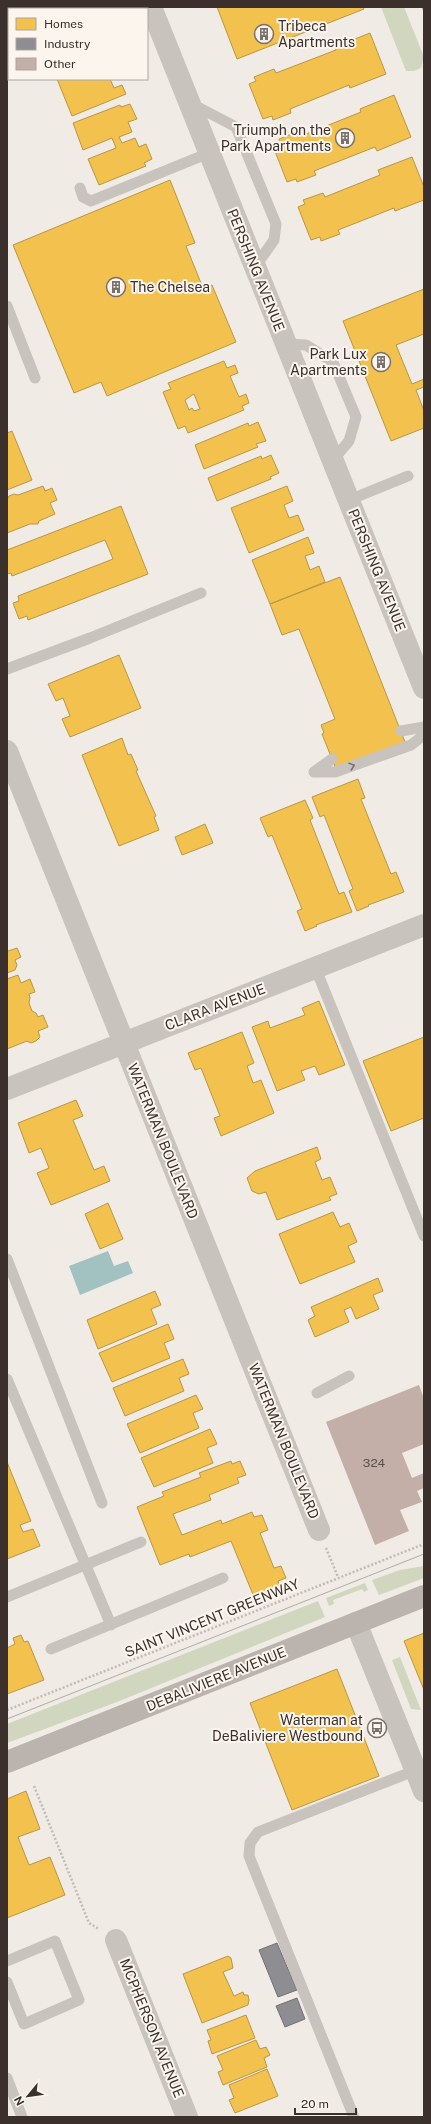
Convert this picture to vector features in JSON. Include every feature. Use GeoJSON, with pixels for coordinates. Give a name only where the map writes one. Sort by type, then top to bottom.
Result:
{"type":"FeatureCollection","features":[{"type":"Feature","properties":{"kind":"main road","name":"DEBALIVIERE AVENUE"},"geometry":{"type":"LineString","coordinates":[[7,1762],[424,1596]]}},
{"type":"Feature","properties":{"kind":"street","name":"PERSHING AVENUE"},"geometry":{"type":"LineString","coordinates":[[151,7],[424,688]]}},
{"type":"Feature","properties":{"kind":"street","name":"WATERMAN BOULEVARD"},"geometry":{"type":"LineString","coordinates":[[7,751],[319,1530]]}},
{"type":"Feature","properties":{"kind":"street","name":"CLARA AVENUE"},"geometry":{"type":"LineString","coordinates":[[7,1089],[424,925]]}},
{"type":"Feature","properties":{"kind":"street"},"geometry":{"type":"LineString","coordinates":[[356,1622],[420,1769],[424,1791]]}},
{"type":"Feature","properties":{"kind":"street","name":"MCPHERSON AVENUE"},"geometry":{"type":"LineString","coordinates":[[116,1940],[187,2117]]}},
{"type":"Feature","properties":{"kind":"lane"},"geometry":{"type":"LineString","coordinates":[[189,102],[236,127],[276,224],[274,240],[255,268]]}},
{"type":"Feature","properties":{"kind":"lane"},"geometry":{"type":"LineString","coordinates":[[80,188],[83,197],[91,200],[209,153]]}},
{"type":"Feature","properties":{"kind":"lane"},"geometry":{"type":"LineString","coordinates":[[7,306],[35,378]]}},
{"type":"Feature","properties":{"kind":"lane"},"geometry":{"type":"LineString","coordinates":[[286,344],[306,345],[333,362],[356,417],[349,441],[332,460]]}},
{"type":"Feature","properties":{"kind":"lane"},"geometry":{"type":"LineString","coordinates":[[349,500],[408,476]]}},
{"type":"Feature","properties":{"kind":"lane"},"geometry":{"type":"LineString","coordinates":[[7,669],[90,638],[201,593]]}},
{"type":"Feature","properties":{"kind":"lane"},"geometry":{"type":"LineString","coordinates":[[401,731],[424,727]]}},
{"type":"Feature","properties":{"kind":"lane"},"geometry":{"type":"LineString","coordinates":[[332,759],[314,772],[335,772],[412,745],[424,735]]}},
{"type":"Feature","properties":{"kind":"lane"},"geometry":{"type":"LineString","coordinates":[[315,967],[424,1236]]}},
{"type":"Feature","properties":{"kind":"lane"},"geometry":{"type":"LineString","coordinates":[[7,1259],[102,1503]]}},
{"type":"Feature","properties":{"kind":"lane"},"geometry":{"type":"LineString","coordinates":[[317,1393],[349,1376]]}},
{"type":"Feature","properties":{"kind":"lane"},"geometry":{"type":"LineString","coordinates":[[7,1379],[112,1625]]}},
{"type":"Feature","properties":{"kind":"lane"},"geometry":{"type":"LineString","coordinates":[[7,1597],[141,1542]]}},
{"type":"Feature","properties":{"kind":"lane"},"geometry":{"type":"LineString","coordinates":[[51,1649],[223,1578]]}},
{"type":"Feature","properties":{"kind":"lane"},"geometry":{"type":"LineString","coordinates":[[354,2117],[249,1856],[250,1843],[258,1832],[420,1769]]}},
{"type":"Feature","properties":{"kind":"lane"},"geometry":{"type":"LineString","coordinates":[[7,1961],[55,1941],[79,2000],[24,2024],[7,1982]]}},
{"type":"Feature","properties":{"kind":"lane"},"geometry":{"type":"LineString","coordinates":[[7,2078],[22,2117]]}},
{"type":"Feature","properties":{"kind":"path"},"geometry":{"type":"LineString","coordinates":[[319,1530],[338,1578]]}},
{"type":"Feature","properties":{"kind":"path","name":"SAINT VINCENT GREENWAY"},"geometry":{"type":"LineString","coordinates":[[7,1710],[424,1544]]}},
{"type":"Feature","properties":{"kind":"path"},"geometry":{"type":"LineString","coordinates":[[34,1786],[89,1923],[116,1940]]}},
{"type":"Feature","properties":{"kind":"green space"},"geometry":{"type":"Polygon","coordinates":[[[381,7],[404,7],[424,57],[421,68],[414,71],[406,71],[381,7]]]}},
{"type":"Feature","properties":{"kind":"green space"},"geometry":{"type":"Polygon","coordinates":[[[424,1566],[424,1578],[379,1595],[372,1580],[400,1570],[424,1566]]]}},
{"type":"Feature","properties":{"kind":"green space"},"geometry":{"type":"Polygon","coordinates":[[[365,1583],[368,1590],[364,1592],[362,1589],[333,1600],[334,1604],[329,1606],[326,1598],[365,1583]]]}},
{"type":"Feature","properties":{"kind":"green space"},"geometry":{"type":"Polygon","coordinates":[[[318,1601],[325,1617],[117,1702],[7,1743],[7,1724],[318,1601]]]}},
{"type":"Feature","properties":{"kind":"green space"},"geometry":{"type":"Polygon","coordinates":[[[400,1657],[421,1710],[411,1709],[392,1660],[400,1657]]]}},
{"type":"Feature","properties":{"kind":"water"},"geometry":{"type":"Polygon","coordinates":[[[108,1251],[114,1266],[128,1261],[133,1273],[80,1295],[69,1266],[108,1251]]]}},
{"type":"Feature","properties":{"kind":"building: Homes"},"geometry":{"type":"Polygon","coordinates":[[[29,7],[92,7],[92,8],[29,7]]]}},
{"type":"Feature","properties":{"kind":"building: Homes","name":"Tribeca Apartments"},"geometry":{"type":"Polygon","coordinates":[[[217,7],[363,7],[364,9],[237,59],[217,7]]]}},
{"type":"Feature","properties":{"kind":"building: Homes","name":"Triumph on the Park Apartments"},"geometry":{"type":"Polygon","coordinates":[[[370,33],[386,74],[350,88],[349,85],[290,109],[291,113],[273,120],[272,116],[263,119],[249,84],[256,81],[254,77],[274,69],[276,73],[336,50],[335,47],[370,33]]]}},
{"type":"Feature","properties":{"kind":"building: Homes"},"geometry":{"type":"Polygon","coordinates":[[[57,80],[110,80],[114,88],[122,85],[126,94],[72,116],[57,80]]]}},
{"type":"Feature","properties":{"kind":"building: Homes","name":"Triumph on the Park Apartments"},"geometry":{"type":"Polygon","coordinates":[[[394,95],[411,137],[377,151],[375,147],[314,171],[316,175],[297,182],[296,179],[287,182],[273,146],[281,143],[279,139],[297,132],[299,137],[361,112],[360,109],[394,95]]]}},
{"type":"Feature","properties":{"kind":"building: Homes"},"geometry":{"type":"Polygon","coordinates":[[[130,104],[137,119],[128,122],[132,132],[119,137],[122,143],[135,138],[139,147],[146,144],[152,159],[144,163],[146,166],[99,185],[88,159],[116,148],[112,138],[83,150],[73,123],[120,105],[121,107],[130,104]]]}},
{"type":"Feature","properties":{"kind":"building: Homes","name":"Triumph on the Park Apartments"},"geometry":{"type":"Polygon","coordinates":[[[412,157],[424,187],[424,200],[395,211],[394,208],[338,230],[340,234],[321,241],[320,237],[311,240],[298,207],[305,204],[303,200],[323,193],[325,197],[380,175],[378,170],[412,157]]]}},
{"type":"Feature","properties":{"kind":"building: Homes","name":"The Chelsea"},"geometry":{"type":"Polygon","coordinates":[[[170,180],[195,243],[186,246],[203,288],[212,285],[236,342],[107,396],[101,382],[74,393],[13,245],[170,180]]]}},
{"type":"Feature","properties":{"kind":"building: Homes","name":"Park Lux Apartments"},"geometry":{"type":"Polygon","coordinates":[[[424,289],[424,334],[396,345],[412,384],[424,379],[424,387],[416,390],[424,411],[424,428],[391,441],[343,321],[424,289]]]}},
{"type":"Feature","properties":{"kind":"building: Homes"},"geometry":{"type":"Polygon","coordinates":[[[224,361],[227,368],[235,365],[238,373],[230,376],[239,397],[246,394],[249,403],[242,406],[244,410],[188,433],[185,426],[178,429],[163,392],[171,389],[168,383],[224,361]],[[194,394],[185,400],[189,410],[192,408],[194,411],[200,409],[194,394]]]}},
{"type":"Feature","properties":{"kind":"building: Homes"},"geometry":{"type":"Polygon","coordinates":[[[258,422],[266,441],[256,444],[258,447],[204,469],[195,445],[248,423],[249,426],[258,422]]]}},
{"type":"Feature","properties":{"kind":"building: Homes"},"geometry":{"type":"Polygon","coordinates":[[[12,431],[32,480],[7,490],[7,433],[12,431]]]}},
{"type":"Feature","properties":{"kind":"building: Homes"},"geometry":{"type":"Polygon","coordinates":[[[271,455],[279,473],[270,477],[271,479],[217,501],[208,478],[261,456],[262,459],[271,455]]]}},
{"type":"Feature","properties":{"kind":"building: Homes"},"geometry":{"type":"Polygon","coordinates":[[[43,486],[45,491],[52,488],[57,500],[50,503],[55,514],[39,521],[38,524],[30,524],[7,533],[7,500],[9,496],[14,494],[18,495],[43,486]]]}},
{"type":"Feature","properties":{"kind":"building: Homes"},"geometry":{"type":"Polygon","coordinates":[[[287,486],[293,501],[284,505],[289,518],[298,515],[304,530],[249,553],[231,508],[287,486]]]}},
{"type":"Feature","properties":{"kind":"building: Homes"},"geometry":{"type":"Polygon","coordinates":[[[121,506],[148,574],[28,620],[27,616],[19,619],[13,603],[19,601],[18,596],[113,559],[105,540],[12,576],[11,573],[7,574],[7,550],[121,506]]]}},
{"type":"Feature","properties":{"kind":"building: Homes"},"geometry":{"type":"Polygon","coordinates":[[[308,537],[314,553],[305,556],[310,570],[319,566],[325,582],[270,604],[252,560],[308,537]]]}},
{"type":"Feature","properties":{"kind":"building: Homes"},"geometry":{"type":"Polygon","coordinates":[[[340,577],[405,742],[336,769],[322,734],[324,733],[321,725],[335,719],[299,629],[282,635],[270,604],[340,577]]]}},
{"type":"Feature","properties":{"kind":"building: Homes"},"geometry":{"type":"Polygon","coordinates":[[[119,655],[141,708],[70,737],[62,719],[70,716],[63,698],[56,701],[48,684],[119,655]]]}},
{"type":"Feature","properties":{"kind":"building: Homes"},"geometry":{"type":"Polygon","coordinates":[[[122,738],[128,755],[131,754],[138,770],[136,771],[156,816],[154,817],[159,830],[119,846],[82,755],[122,738]]]}},
{"type":"Feature","properties":{"kind":"building: Homes"},"geometry":{"type":"Polygon","coordinates":[[[358,779],[365,798],[361,799],[391,874],[396,872],[404,892],[368,905],[369,906],[357,911],[349,891],[353,889],[324,815],[320,817],[312,797],[358,779]]]}},
{"type":"Feature","properties":{"kind":"building: Homes"},"geometry":{"type":"Polygon","coordinates":[[[305,800],[313,818],[310,820],[339,894],[344,892],[352,912],[316,925],[317,926],[305,931],[297,911],[302,909],[272,835],[268,837],[260,818],[305,800]]]}},
{"type":"Feature","properties":{"kind":"building: Homes"},"geometry":{"type":"Polygon","coordinates":[[[205,824],[213,843],[182,855],[175,837],[205,824]]]}},
{"type":"Feature","properties":{"kind":"building: Homes"},"geometry":{"type":"Polygon","coordinates":[[[17,948],[21,957],[15,960],[17,965],[15,970],[7,973],[7,950],[17,948]]]}},
{"type":"Feature","properties":{"kind":"building: Homes"},"geometry":{"type":"Polygon","coordinates":[[[18,975],[21,983],[30,979],[35,992],[29,994],[29,1003],[32,1011],[36,1013],[38,1017],[43,1015],[48,1027],[38,1031],[40,1037],[36,1041],[31,1043],[27,1041],[7,1049],[7,979],[18,975]]]}},
{"type":"Feature","properties":{"kind":"building: Homes"},"geometry":{"type":"Polygon","coordinates":[[[319,1001],[345,1065],[319,1075],[315,1066],[301,1071],[305,1080],[277,1091],[252,1027],[268,1021],[270,1028],[305,1015],[302,1008],[319,1001]]]}},
{"type":"Feature","properties":{"kind":"building: Homes"},"geometry":{"type":"Polygon","coordinates":[[[242,1032],[254,1063],[247,1066],[253,1083],[261,1080],[274,1113],[221,1136],[214,1118],[220,1116],[201,1068],[195,1070],[188,1053],[242,1032]]]}},
{"type":"Feature","properties":{"kind":"building: Homes"},"geometry":{"type":"Polygon","coordinates":[[[424,1037],[424,1118],[391,1131],[363,1061],[424,1037]]]}},
{"type":"Feature","properties":{"kind":"building: Homes"},"geometry":{"type":"Polygon","coordinates":[[[76,1100],[83,1116],[73,1120],[94,1170],[104,1166],[110,1181],[51,1205],[37,1173],[49,1168],[41,1148],[29,1153],[18,1123],[76,1100]]]}},
{"type":"Feature","properties":{"kind":"building: Homes"},"geometry":{"type":"Polygon","coordinates":[[[317,1147],[321,1159],[315,1162],[322,1180],[330,1177],[337,1194],[329,1197],[331,1200],[277,1220],[266,1192],[259,1194],[252,1191],[247,1178],[255,1171],[317,1147]]]}},
{"type":"Feature","properties":{"kind":"building: Homes"},"geometry":{"type":"Polygon","coordinates":[[[108,1203],[123,1239],[100,1249],[85,1214],[108,1203]]]}},
{"type":"Feature","properties":{"kind":"building: Homes"},"geometry":{"type":"Polygon","coordinates":[[[333,1212],[340,1227],[349,1223],[357,1242],[348,1246],[355,1262],[300,1284],[279,1234],[333,1212]]]}},
{"type":"Feature","properties":{"kind":"building: Homes"},"geometry":{"type":"Polygon","coordinates":[[[378,1278],[383,1291],[373,1295],[379,1309],[356,1319],[351,1307],[344,1310],[349,1322],[315,1337],[308,1320],[315,1316],[311,1307],[378,1278]]]}},
{"type":"Feature","properties":{"kind":"building: Homes"},"geometry":{"type":"Polygon","coordinates":[[[155,1291],[161,1305],[151,1309],[157,1324],[98,1349],[87,1320],[155,1291]]]}},
{"type":"Feature","properties":{"kind":"building: Homes"},"geometry":{"type":"Polygon","coordinates":[[[168,1324],[174,1339],[164,1343],[170,1358],[112,1382],[99,1353],[168,1324]]]}},
{"type":"Feature","properties":{"kind":"building: Homes"},"geometry":{"type":"Polygon","coordinates":[[[183,1359],[189,1374],[179,1378],[184,1391],[125,1416],[113,1388],[183,1359]]]}},
{"type":"Feature","properties":{"kind":"building: Homes"},"geometry":{"type":"Polygon","coordinates":[[[196,1395],[203,1409],[193,1413],[199,1428],[140,1453],[127,1424],[196,1395]]]}},
{"type":"Feature","properties":{"kind":"building: Homes"},"geometry":{"type":"Polygon","coordinates":[[[210,1429],[217,1444],[207,1448],[213,1463],[154,1487],[141,1458],[210,1429]]]}},
{"type":"Feature","properties":{"kind":"building: Homes"},"geometry":{"type":"Polygon","coordinates":[[[231,1461],[232,1464],[240,1461],[246,1475],[237,1478],[239,1483],[209,1495],[211,1500],[173,1514],[182,1535],[221,1520],[222,1524],[252,1512],[254,1517],[262,1515],[268,1530],[260,1533],[274,1568],[281,1566],[286,1578],[278,1581],[280,1587],[254,1597],[231,1541],[190,1557],[189,1554],[160,1565],[137,1507],[164,1496],[162,1492],[201,1477],[199,1473],[231,1461]]]}},
{"type":"Feature","properties":{"kind":"building: Homes"},"geometry":{"type":"Polygon","coordinates":[[[7,1462],[31,1521],[20,1525],[23,1532],[33,1529],[40,1546],[7,1559],[7,1462]]]}},
{"type":"Feature","properties":{"kind":"building: Homes"},"geometry":{"type":"Polygon","coordinates":[[[424,1633],[424,1690],[404,1641],[424,1633]]]}},
{"type":"Feature","properties":{"kind":"building: Homes"},"geometry":{"type":"Polygon","coordinates":[[[21,1635],[24,1642],[28,1641],[44,1680],[7,1694],[7,1648],[15,1644],[13,1638],[21,1635]]]}},
{"type":"Feature","properties":{"kind":"building: Homes"},"geometry":{"type":"Polygon","coordinates":[[[337,1669],[379,1776],[292,1810],[250,1703],[337,1669]]]}},
{"type":"Feature","properties":{"kind":"building: Homes"},"geometry":{"type":"Polygon","coordinates":[[[26,1791],[40,1829],[18,1837],[29,1865],[50,1857],[65,1895],[7,1918],[7,1799],[26,1791]]]}},
{"type":"Feature","properties":{"kind":"building: Homes"},"geometry":{"type":"Polygon","coordinates":[[[228,1956],[231,1958],[233,1968],[223,1972],[234,1996],[243,1992],[244,1995],[248,1995],[248,2005],[202,2023],[183,1974],[228,1956]]]}},
{"type":"Feature","properties":{"kind":"building: Homes"},"geometry":{"type":"Polygon","coordinates":[[[246,2015],[255,2038],[212,2054],[208,2041],[211,2040],[207,2030],[246,2015]]]}},
{"type":"Feature","properties":{"kind":"building: Homes"},"geometry":{"type":"Polygon","coordinates":[[[256,2040],[260,2049],[266,2047],[270,2055],[264,2058],[267,2067],[223,2085],[218,2072],[223,2070],[217,2056],[256,2040]]]}},
{"type":"Feature","properties":{"kind":"building: Homes"},"geometry":{"type":"Polygon","coordinates":[[[267,2069],[278,2096],[235,2113],[229,2100],[234,2098],[229,2085],[267,2069]]]}},
{"type":"Feature","properties":{"kind":"building: Industry"},"geometry":{"type":"Polygon","coordinates":[[[277,1943],[297,1990],[278,1997],[259,1950],[277,1943]]]}},
{"type":"Feature","properties":{"kind":"building: Industry"},"geometry":{"type":"Polygon","coordinates":[[[297,1998],[305,2019],[285,2027],[276,2006],[297,1998]]]}},
{"type":"Feature","properties":{"kind":"building: Other"},"geometry":{"type":"Polygon","coordinates":[[[419,1385],[424,1399],[424,1444],[402,1453],[412,1478],[424,1473],[424,1488],[417,1491],[422,1502],[400,1510],[409,1531],[375,1545],[326,1422],[419,1385]]]}},
{"type":"Feature","properties":{"kind":"tram line"},"geometry":{"type":"LineString","coordinates":[[422,7],[424,12]]}},
{"type":"Feature","properties":{"kind":"tram line"},"geometry":{"type":"LineString","coordinates":[[7,1719],[424,1554]]}},
{"type":"Feature","properties":{"kind":"place","name":"Tribeca Apartments"},"geometry":{"type":"Point","coordinates":[264,34]}},
{"type":"Feature","properties":{"kind":"place","name":"Triumph on the Park Apartments"},"geometry":{"type":"Point","coordinates":[345,138]}},
{"type":"Feature","properties":{"kind":"place","name":"The Chelsea"},"geometry":{"type":"Point","coordinates":[116,287]}},
{"type":"Feature","properties":{"kind":"place","name":"Park Lux Apartments"},"geometry":{"type":"Point","coordinates":[381,362]}},
{"type":"Feature","properties":{"kind":"place","name":"Waterman at DeBaliviere Westbound"},"geometry":{"type":"Point","coordinates":[377,1728]}}]}
